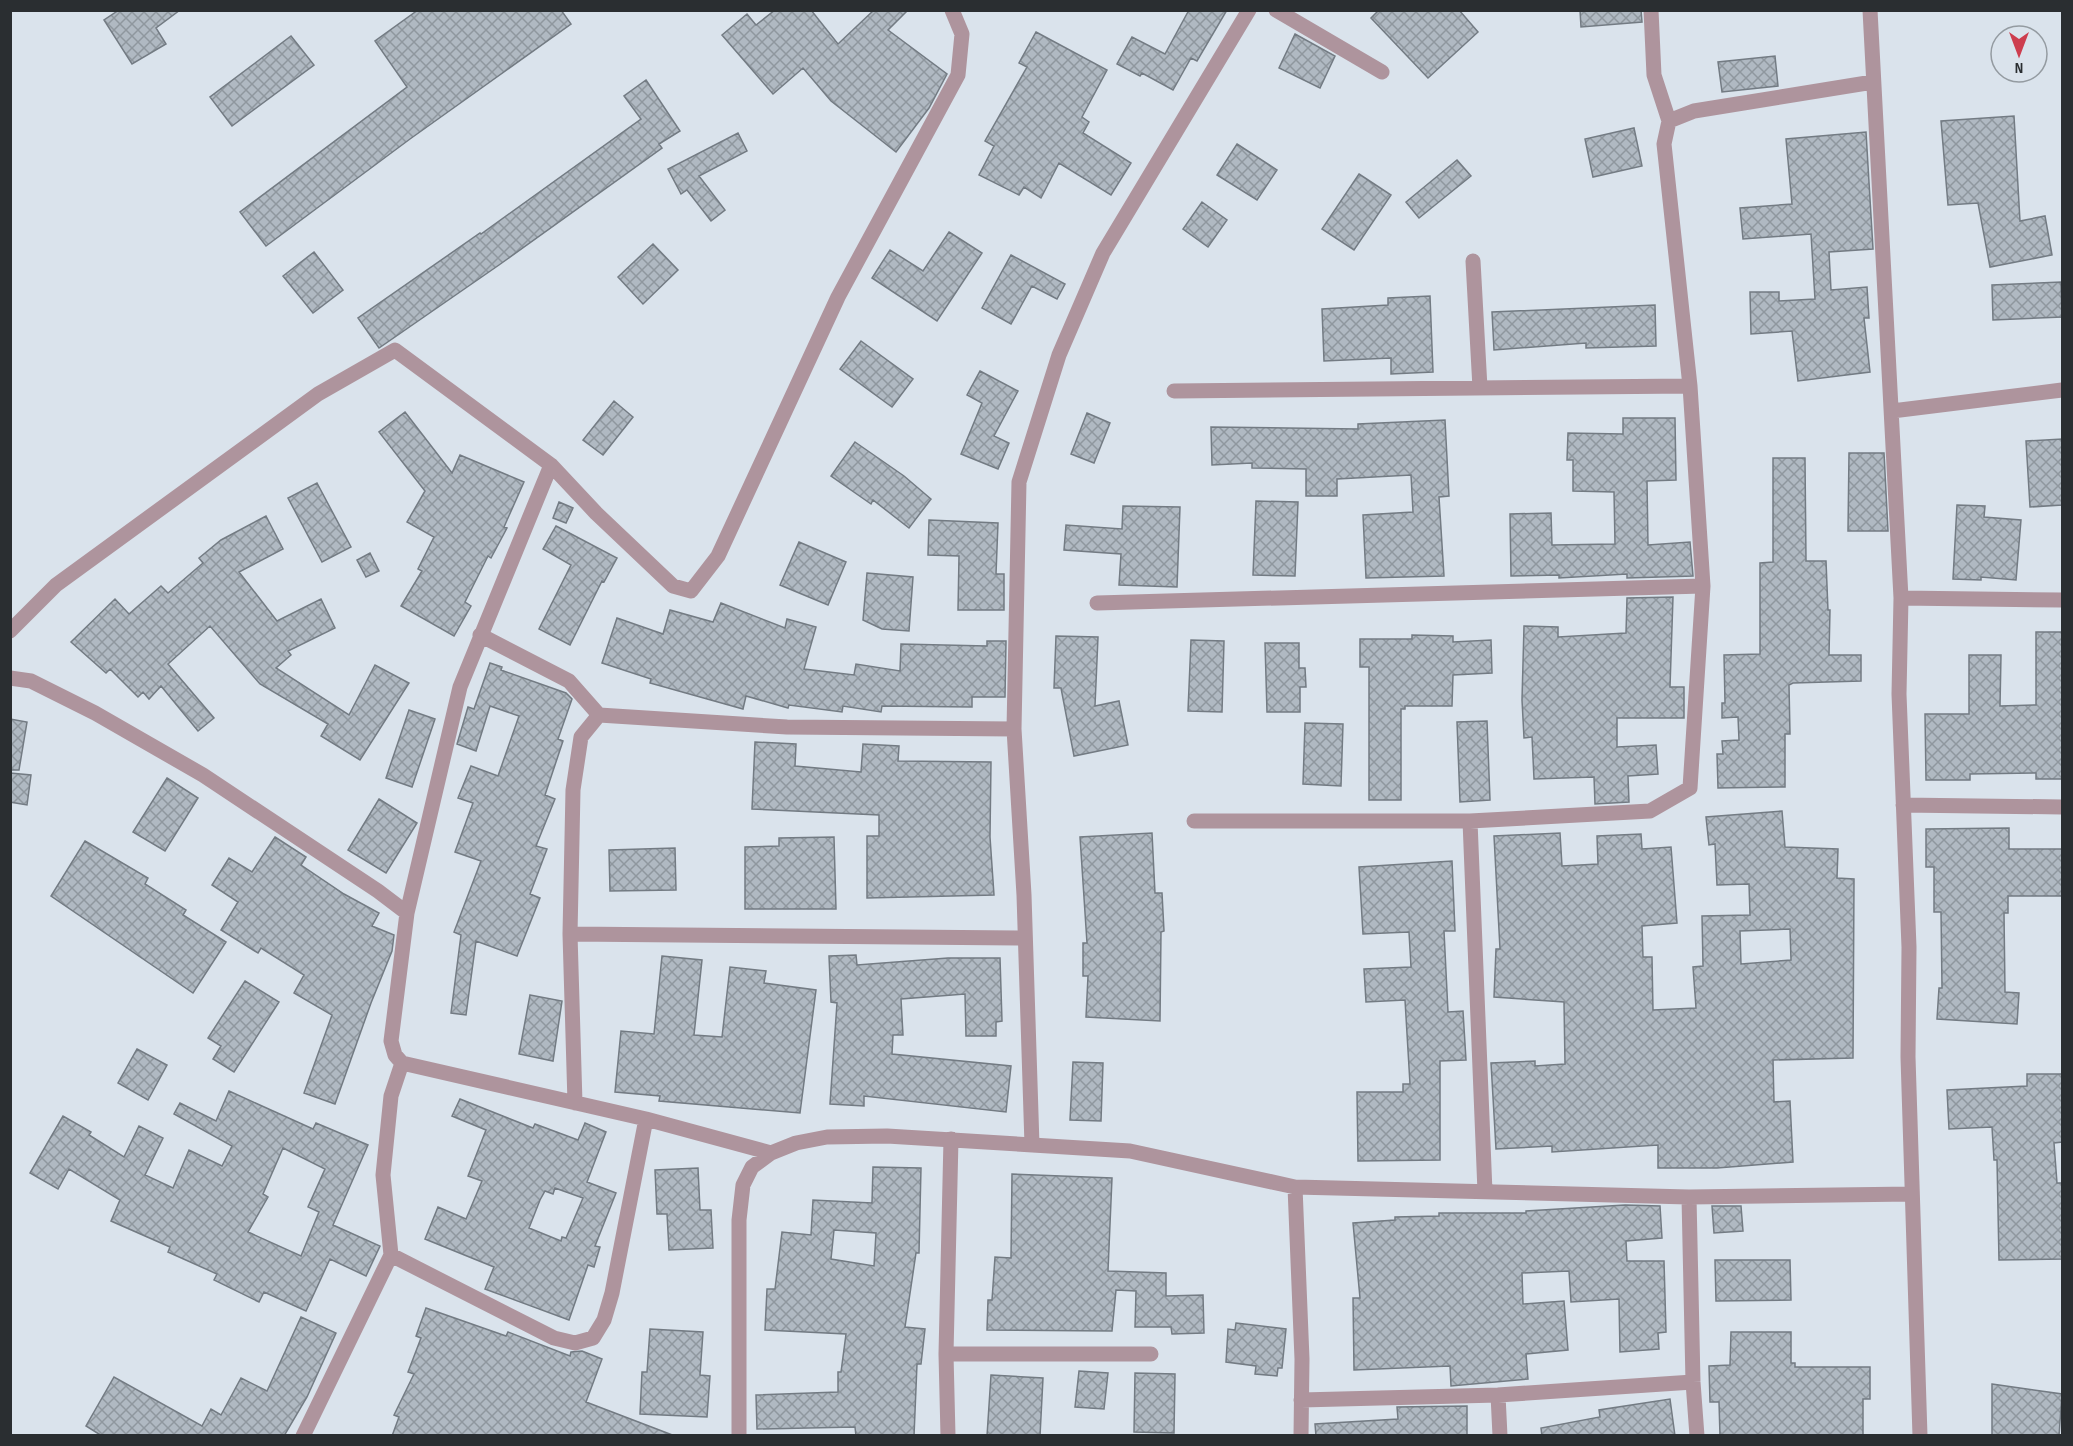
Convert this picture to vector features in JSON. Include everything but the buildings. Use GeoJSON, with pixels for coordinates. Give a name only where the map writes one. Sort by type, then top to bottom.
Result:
{"type":"FeatureCollection","features":[{"type":"Feature","properties":{"kind":"street"},"geometry":{"type":"LineString","coordinates":[[10,631],[65,579],[318,394],[395,350],[551,465],[596,513],[673,586],[690,591],[718,555],[838,297],[958,75],[962,34],[952,10]]}},
{"type":"Feature","properties":{"kind":"street"},"geometry":{"type":"LineString","coordinates":[[1032,1145],[1025,938],[1014,729],[1019,482],[1029,442],[1059,355],[1103,253],[1249,10]]}},
{"type":"Feature","properties":{"kind":"street"},"geometry":{"type":"LineString","coordinates":[[1276,10],[1382,72]]}},
{"type":"Feature","properties":{"kind":"street"},"geometry":{"type":"LineString","coordinates":[[1194,821],[1470,821],[1650,811],[1690,788],[1703,586],[1690,386],[1664,144],[1669,121],[1654,75],[1651,10]]}},
{"type":"Feature","properties":{"kind":"street"},"geometry":{"type":"LineString","coordinates":[[1870,10],[1901,598],[1899,694],[1909,947],[1908,1057],[1920,1436]]}},
{"type":"Feature","properties":{"kind":"street"},"geometry":{"type":"LineString","coordinates":[[1669,121],[1694,111],[1873,82]]}},
{"type":"Feature","properties":{"kind":"street"},"geometry":{"type":"LineString","coordinates":[[1473,261],[1480,388]]}},
{"type":"Feature","properties":{"kind":"street"},"geometry":{"type":"LineString","coordinates":[[1174,392],[1690,386]]}},
{"type":"Feature","properties":{"kind":"street"},"geometry":{"type":"LineString","coordinates":[[1892,411],[2062,390]]}},
{"type":"Feature","properties":{"kind":"street"},"geometry":{"type":"LineString","coordinates":[[551,465],[460,687],[407,913],[391,1041],[394,1055],[402,1062],[646,1119],[771,1153]]}},
{"type":"Feature","properties":{"kind":"street"},"geometry":{"type":"LineString","coordinates":[[1097,603],[1703,586]]}},
{"type":"Feature","properties":{"kind":"street"},"geometry":{"type":"LineString","coordinates":[[1901,598],[2062,600]]}},
{"type":"Feature","properties":{"kind":"street"},"geometry":{"type":"LineString","coordinates":[[480,635],[568,681],[599,715],[787,727],[1014,729]]}},
{"type":"Feature","properties":{"kind":"street"},"geometry":{"type":"LineString","coordinates":[[10,678],[31,681],[95,713],[203,775],[378,891],[407,913]]}},
{"type":"Feature","properties":{"kind":"street"},"geometry":{"type":"LineString","coordinates":[[575,1103],[570,934],[573,790],[582,737],[599,715]]}},
{"type":"Feature","properties":{"kind":"street"},"geometry":{"type":"LineString","coordinates":[[1903,805],[2062,807]]}},
{"type":"Feature","properties":{"kind":"street"},"geometry":{"type":"LineString","coordinates":[[1470,821],[1485,1192]]}},
{"type":"Feature","properties":{"kind":"street"},"geometry":{"type":"LineString","coordinates":[[570,934],[1025,938]]}},
{"type":"Feature","properties":{"kind":"street"},"geometry":{"type":"LineString","coordinates":[[303,1436],[391,1255],[383,1175],[391,1096],[402,1062]]}},
{"type":"Feature","properties":{"kind":"street"},"geometry":{"type":"LineString","coordinates":[[391,1255],[554,1338],[575,1343],[592,1338],[604,1320],[612,1293],[646,1119]]}},
{"type":"Feature","properties":{"kind":"street"},"geometry":{"type":"LineString","coordinates":[[739,1436],[739,1220],[742,1185],[752,1167],[771,1153],[796,1143],[827,1137],[951,1139],[1130,1151],[1295,1187],[1689,1197],[1912,1194]]}},
{"type":"Feature","properties":{"kind":"street"},"geometry":{"type":"LineString","coordinates":[[948,1436],[946,1354],[951,1139]]}},
{"type":"Feature","properties":{"kind":"street"},"geometry":{"type":"LineString","coordinates":[[1295,1187],[1301,1436]]}},
{"type":"Feature","properties":{"kind":"street"},"geometry":{"type":"LineString","coordinates":[[1689,1197],[1693,1382],[1697,1436]]}},
{"type":"Feature","properties":{"kind":"street"},"geometry":{"type":"LineString","coordinates":[[946,1354],[1151,1354]]}},
{"type":"Feature","properties":{"kind":"street"},"geometry":{"type":"LineString","coordinates":[[1301,1401],[1498,1395],[1693,1382]]}},
{"type":"Feature","properties":{"kind":"street"},"geometry":{"type":"LineString","coordinates":[[1498,1395],[1500,1436]]}}]}
